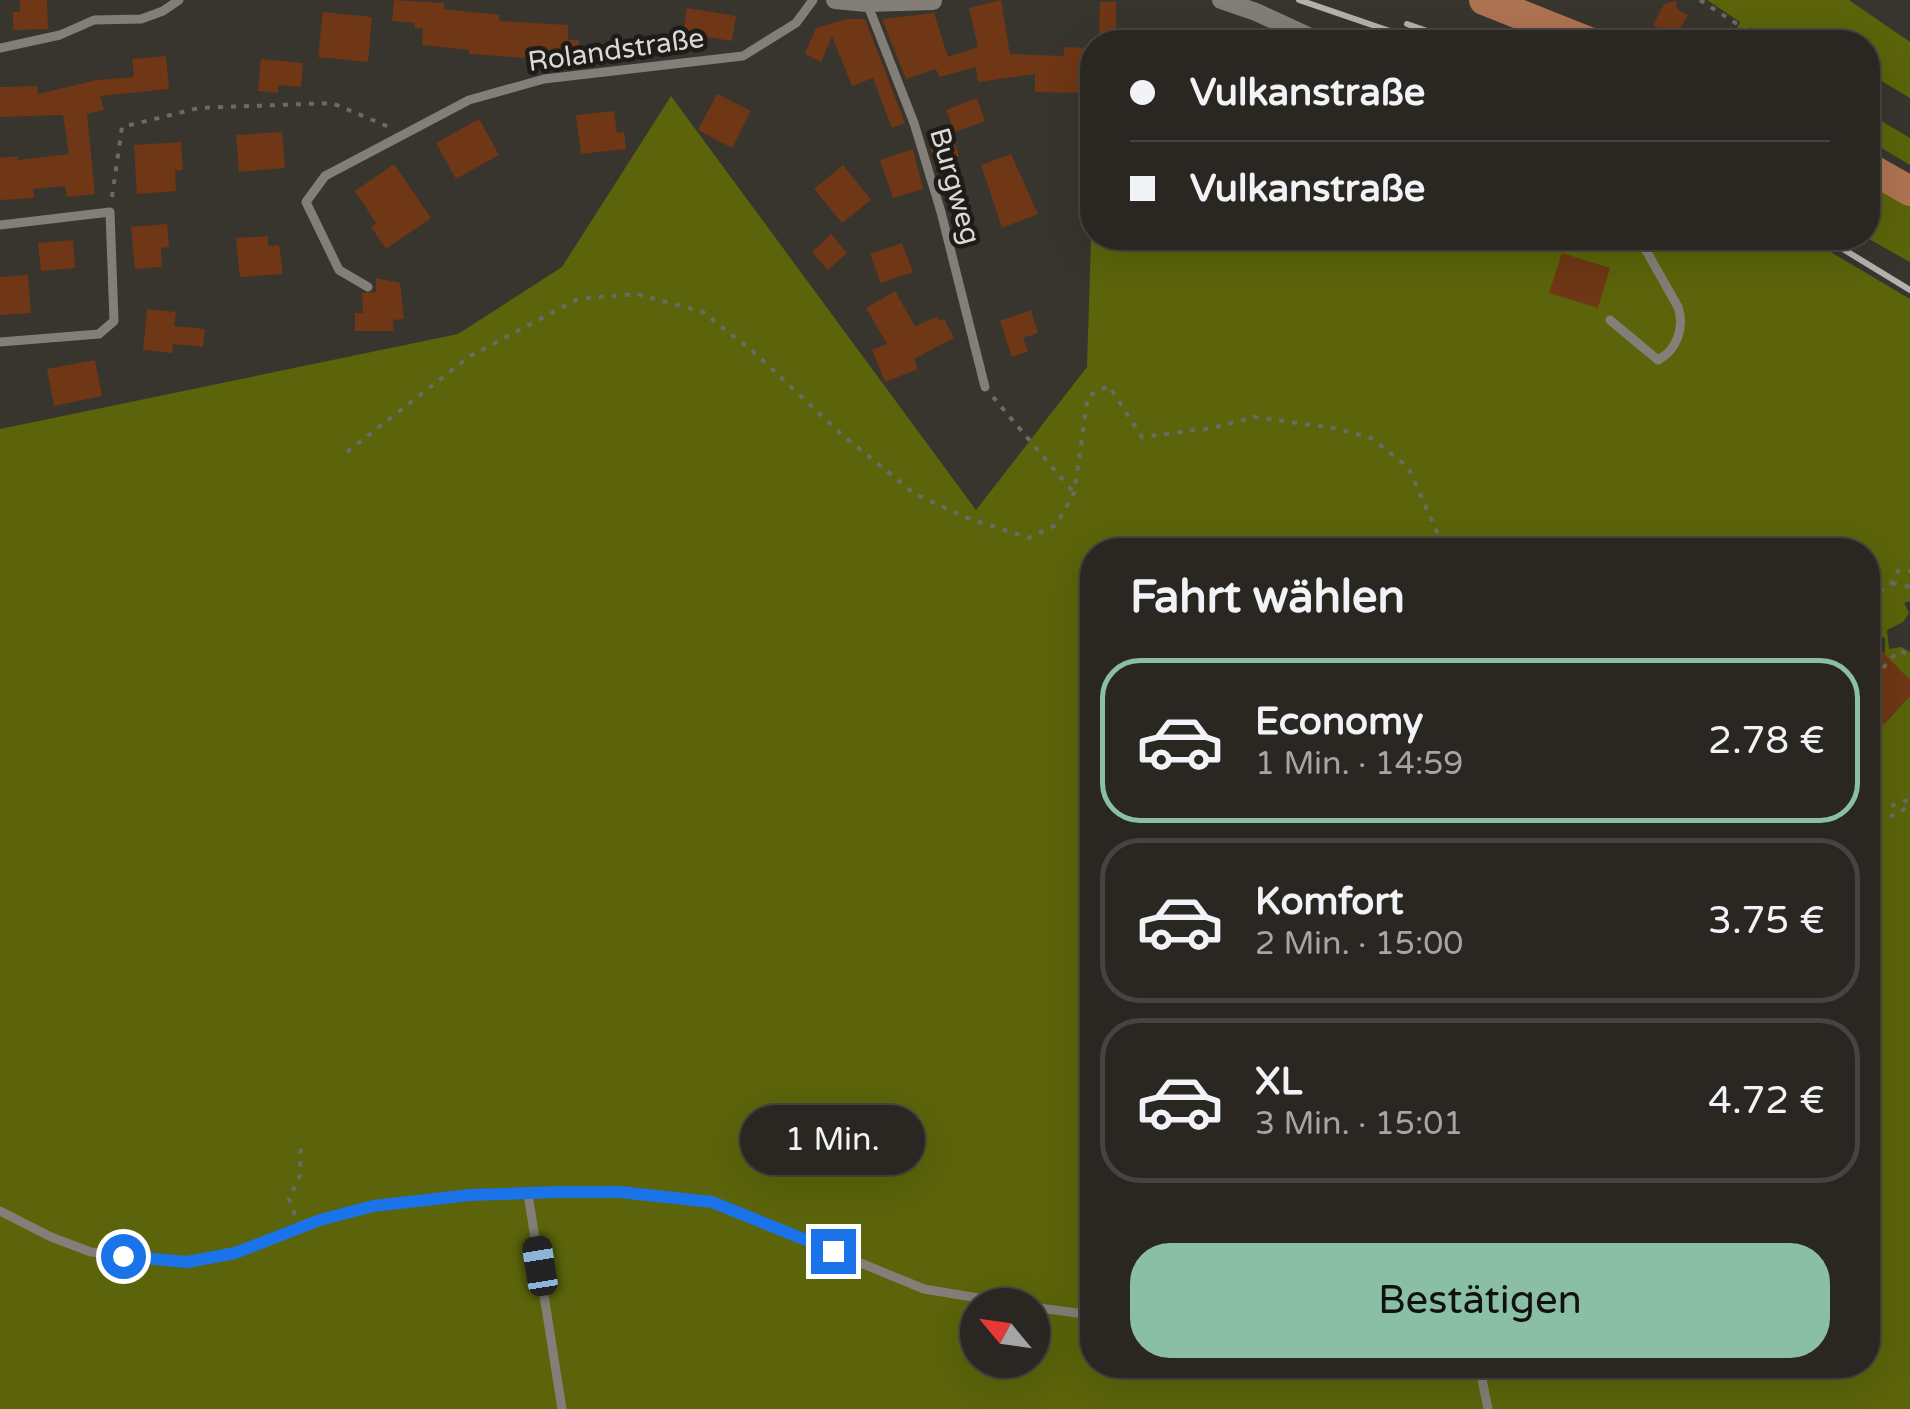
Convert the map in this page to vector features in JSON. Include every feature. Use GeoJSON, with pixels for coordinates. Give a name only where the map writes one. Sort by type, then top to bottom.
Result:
{"type":"FeatureCollection","features":[{"type":"Feature","properties":{"kind":"main road"},"geometry":{"type":"LineString","coordinates":[[1484,0],[1559,30]]}},
{"type":"Feature","properties":{"kind":"main road"},"geometry":{"type":"LineString","coordinates":[[1880,175],[1910,191]]}},
{"type":"Feature","properties":{"kind":"street"},"geometry":{"type":"LineString","coordinates":[[834,0],[933,1]]}},
{"type":"Feature","properties":{"kind":"street"},"geometry":{"type":"LineString","coordinates":[[1221,0],[1296,30]]}},
{"type":"Feature","properties":{"kind":"lane"},"geometry":{"type":"LineString","coordinates":[[0,48],[60,35],[94,20],[141,20],[180,0]]}},
{"type":"Feature","properties":{"kind":"lane","name":"Rolandstraße"},"geometry":{"type":"LineString","coordinates":[[368,287],[339,270],[306,202],[324,176],[469,100],[544,78],[743,56],[796,23],[813,0]]}},
{"type":"Feature","properties":{"kind":"lane","name":"Burgweg"},"geometry":{"type":"LineString","coordinates":[[857,2],[914,124],[941,212],[985,387]]}},
{"type":"Feature","properties":{"kind":"lane"},"geometry":{"type":"LineString","coordinates":[[0,225],[110,212],[114,320],[99,334],[0,342]]}},
{"type":"Feature","properties":{"kind":"lane"},"geometry":{"type":"LineString","coordinates":[[1610,320],[1658,360],[1667,354],[1680,333],[1682,319],[1678,307],[1646,250]]}},
{"type":"Feature","properties":{"kind":"lane"},"geometry":{"type":"LineString","coordinates":[[0,1211],[50,1237],[91,1252],[187,1262],[235,1253],[373,1206],[470,1195],[620,1192],[712,1202],[924,1289],[960,1295]]}},
{"type":"Feature","properties":{"kind":"lane"},"geometry":{"type":"LineString","coordinates":[[528,1194],[562,1409]]}},
{"type":"Feature","properties":{"kind":"lane"},"geometry":{"type":"LineString","coordinates":[[1050,1310],[1080,1314]]}},
{"type":"Feature","properties":{"kind":"lane"},"geometry":{"type":"LineString","coordinates":[[1482,1378],[1488,1409]]}},
{"type":"Feature","properties":{"kind":"path"},"geometry":{"type":"LineString","coordinates":[[1700,0],[1746,30]]}},
{"type":"Feature","properties":{"kind":"path"},"geometry":{"type":"LineString","coordinates":[[110,212],[122,127],[199,108],[332,102],[406,134]]}},
{"type":"Feature","properties":{"kind":"path"},"geometry":{"type":"LineString","coordinates":[[348,452],[470,356],[578,299],[637,294],[703,312],[915,494],[966,518],[1030,538],[1056,525],[1074,493],[1088,396],[1109,386],[1142,437],[1212,428],[1254,417],[1334,428],[1372,438],[1408,467],[1440,538]]}},
{"type":"Feature","properties":{"kind":"path"},"geometry":{"type":"LineString","coordinates":[[985,387],[1074,493]]}},
{"type":"Feature","properties":{"kind":"path"},"geometry":{"type":"LineString","coordinates":[[1880,590],[1892,583],[1898,571],[1910,571]]}},
{"type":"Feature","properties":{"kind":"path"},"geometry":{"type":"LineString","coordinates":[[1892,583],[1910,587]]}},
{"type":"Feature","properties":{"kind":"path"},"geometry":{"type":"LineString","coordinates":[[1883,668],[1896,652],[1910,657]]}},
{"type":"Feature","properties":{"kind":"path"},"geometry":{"type":"LineString","coordinates":[[299,1229],[290,1199],[300,1175],[301,1140]]}},
{"type":"Feature","properties":{"kind":"green space"},"geometry":{"type":"Polygon","coordinates":[[[1707,0],[1849,0],[1910,42],[1910,98],[1880,80],[1880,30],[1736,30],[1740,22],[1707,0]]]}},
{"type":"Feature","properties":{"kind":"green space"},"geometry":{"type":"Polygon","coordinates":[[[671,96],[976,510],[1087,367],[1091,250],[1827,250],[1910,299],[1910,601],[1904,603],[1909,613],[1903,622],[1887,630],[1889,649],[1901,647],[1910,652],[1910,680],[1891,664],[1880,676],[1885,638],[1880,637],[1880,538],[1080,538],[1080,1378],[1880,1378],[1880,719],[1885,723],[1910,696],[1910,1409],[0,1409],[0,429],[458,334],[562,267],[671,96]]]}},
{"type":"Feature","properties":{"kind":"green space"},"geometry":{"type":"Polygon","coordinates":[[[1880,120],[1910,138],[1910,165],[1880,147],[1880,120]]]}},
{"type":"Feature","properties":{"kind":"green space"},"geometry":{"type":"Polygon","coordinates":[[[1880,186],[1910,205],[1910,262],[1880,245],[1880,186]]]}},
{"type":"Feature","properties":{"kind":"building"},"geometry":{"type":"Polygon","coordinates":[[[20,0],[47,0],[48,29],[13,30],[13,12],[20,12],[20,0]]]}},
{"type":"Feature","properties":{"kind":"building"},"geometry":{"type":"Polygon","coordinates":[[[394,0],[444,3],[444,9],[499,15],[499,21],[568,25],[568,40],[579,40],[578,65],[527,62],[527,58],[469,54],[469,50],[422,45],[423,28],[414,28],[415,23],[392,21],[394,0]]]}},
{"type":"Feature","properties":{"kind":"building"},"geometry":{"type":"Polygon","coordinates":[[[1001,0],[1010,54],[1064,56],[1064,47],[1080,48],[1080,93],[1035,92],[1035,74],[978,82],[976,67],[939,77],[936,69],[906,79],[882,19],[934,13],[948,57],[978,47],[969,8],[1001,0]]]}},
{"type":"Feature","properties":{"kind":"building"},"geometry":{"type":"Polygon","coordinates":[[[1676,1],[1677,9],[1688,15],[1679,30],[1662,30],[1653,25],[1664,4],[1676,1]]]}},
{"type":"Feature","properties":{"kind":"building"},"geometry":{"type":"Polygon","coordinates":[[[1100,2],[1116,2],[1116,30],[1099,30],[1100,2]]]}},
{"type":"Feature","properties":{"kind":"building"},"geometry":{"type":"Polygon","coordinates":[[[687,8],[736,16],[732,41],[700,36],[699,44],[682,41],[687,8]]]}},
{"type":"Feature","properties":{"kind":"building"},"geometry":{"type":"Polygon","coordinates":[[[323,12],[372,17],[368,62],[318,57],[323,12]]]}},
{"type":"Feature","properties":{"kind":"building"},"geometry":{"type":"Polygon","coordinates":[[[847,19],[865,19],[905,123],[892,128],[873,78],[852,86],[832,36],[821,62],[805,54],[816,28],[847,19]]]}},
{"type":"Feature","properties":{"kind":"building"},"geometry":{"type":"Polygon","coordinates":[[[166,56],[169,89],[100,96],[104,110],[87,114],[95,194],[67,197],[65,186],[33,189],[34,198],[0,200],[0,158],[18,156],[18,160],[69,154],[63,115],[0,117],[0,87],[37,86],[38,94],[97,80],[134,77],[132,59],[166,56]]]}},
{"type":"Feature","properties":{"kind":"building"},"geometry":{"type":"Polygon","coordinates":[[[261,59],[303,63],[301,87],[278,85],[278,93],[258,91],[261,59]]]}},
{"type":"Feature","properties":{"kind":"building"},"geometry":{"type":"Polygon","coordinates":[[[717,94],[751,111],[732,148],[698,130],[717,94]]]}},
{"type":"Feature","properties":{"kind":"building"},"geometry":{"type":"Polygon","coordinates":[[[977,98],[985,121],[955,132],[946,110],[977,98]]]}},
{"type":"Feature","properties":{"kind":"building"},"geometry":{"type":"Polygon","coordinates":[[[614,111],[617,133],[624,132],[626,149],[581,154],[576,115],[614,111]]]}},
{"type":"Feature","properties":{"kind":"building"},"geometry":{"type":"Polygon","coordinates":[[[479,119],[499,155],[456,179],[436,143],[479,119]]]}},
{"type":"Feature","properties":{"kind":"building"},"geometry":{"type":"Polygon","coordinates":[[[282,132],[285,168],[239,172],[236,135],[282,132]]]}},
{"type":"Feature","properties":{"kind":"building"},"geometry":{"type":"Polygon","coordinates":[[[952,134],[959,156],[935,163],[928,141],[952,134]]]}},
{"type":"Feature","properties":{"kind":"building"},"geometry":{"type":"Polygon","coordinates":[[[181,142],[183,170],[175,170],[176,191],[137,194],[134,145],[181,142]]]}},
{"type":"Feature","properties":{"kind":"building"},"geometry":{"type":"Polygon","coordinates":[[[913,149],[923,189],[893,198],[880,160],[913,149]]]}},
{"type":"Feature","properties":{"kind":"building"},"geometry":{"type":"Polygon","coordinates":[[[1011,154],[1038,214],[1002,228],[981,165],[1011,154]]]}},
{"type":"Feature","properties":{"kind":"building"},"geometry":{"type":"Polygon","coordinates":[[[394,164],[431,218],[386,249],[371,227],[376,223],[355,191],[394,164]]]}},
{"type":"Feature","properties":{"kind":"building"},"geometry":{"type":"Polygon","coordinates":[[[843,165],[871,200],[842,223],[814,189],[843,165]]]}},
{"type":"Feature","properties":{"kind":"building"},"geometry":{"type":"Polygon","coordinates":[[[167,224],[169,247],[161,248],[162,267],[135,269],[131,227],[167,224]]]}},
{"type":"Feature","properties":{"kind":"building"},"geometry":{"type":"Polygon","coordinates":[[[831,234],[847,253],[828,270],[812,252],[831,234]]]}},
{"type":"Feature","properties":{"kind":"building"},"geometry":{"type":"Polygon","coordinates":[[[268,236],[268,246],[279,245],[283,274],[240,277],[236,238],[268,236]]]}},
{"type":"Feature","properties":{"kind":"building"},"geometry":{"type":"Polygon","coordinates":[[[73,240],[75,268],[41,271],[38,243],[73,240]]]}},
{"type":"Feature","properties":{"kind":"building"},"geometry":{"type":"Polygon","coordinates":[[[902,243],[913,272],[881,283],[870,254],[902,243]]]}},
{"type":"Feature","properties":{"kind":"building"},"geometry":{"type":"Polygon","coordinates":[[[1562,253],[1610,268],[1598,308],[1549,293],[1562,253]]]}},
{"type":"Feature","properties":{"kind":"building"},"geometry":{"type":"Polygon","coordinates":[[[28,275],[31,313],[0,315],[0,277],[28,275]]]}},
{"type":"Feature","properties":{"kind":"building"},"geometry":{"type":"Polygon","coordinates":[[[376,278],[400,283],[404,319],[393,320],[394,331],[355,331],[355,313],[363,313],[362,293],[376,292],[376,278]]]}},
{"type":"Feature","properties":{"kind":"building"},"geometry":{"type":"Polygon","coordinates":[[[895,291],[915,326],[937,317],[940,321],[944,319],[954,338],[914,359],[918,369],[885,382],[872,350],[887,344],[866,308],[895,291]]]}},
{"type":"Feature","properties":{"kind":"building"},"geometry":{"type":"Polygon","coordinates":[[[147,309],[176,312],[174,326],[205,329],[203,347],[173,344],[172,353],[143,350],[147,309]]]}},
{"type":"Feature","properties":{"kind":"building"},"geometry":{"type":"Polygon","coordinates":[[[1031,310],[1038,333],[1023,338],[1028,351],[1012,357],[1000,321],[1031,310]]]}},
{"type":"Feature","properties":{"kind":"building"},"geometry":{"type":"Polygon","coordinates":[[[95,360],[102,396],[54,406],[47,369],[95,360]]]}},
{"type":"Feature","properties":{"kind":"building"},"geometry":{"type":"Polygon","coordinates":[[[1880,649],[1910,680],[1910,696],[1880,728],[1880,649]]]}},
{"type":"Feature","properties":{"kind":"railway"},"geometry":{"type":"LineString","coordinates":[[1299,0],[1387,30]]}},
{"type":"Feature","properties":{"kind":"railway"},"geometry":{"type":"LineString","coordinates":[[1407,24],[1424,30]]}},
{"type":"Feature","properties":{"kind":"railway"},"geometry":{"type":"LineString","coordinates":[[1845,250],[1910,290]]}},
{"type":"Feature","properties":{"kind":"route"},"geometry":{"type":"LineString","coordinates":[[123,1256],[187,1262],[235,1253],[320,1220],[373,1206],[470,1195],[558,1192],[620,1192],[712,1202],[833,1251]]}}]}
